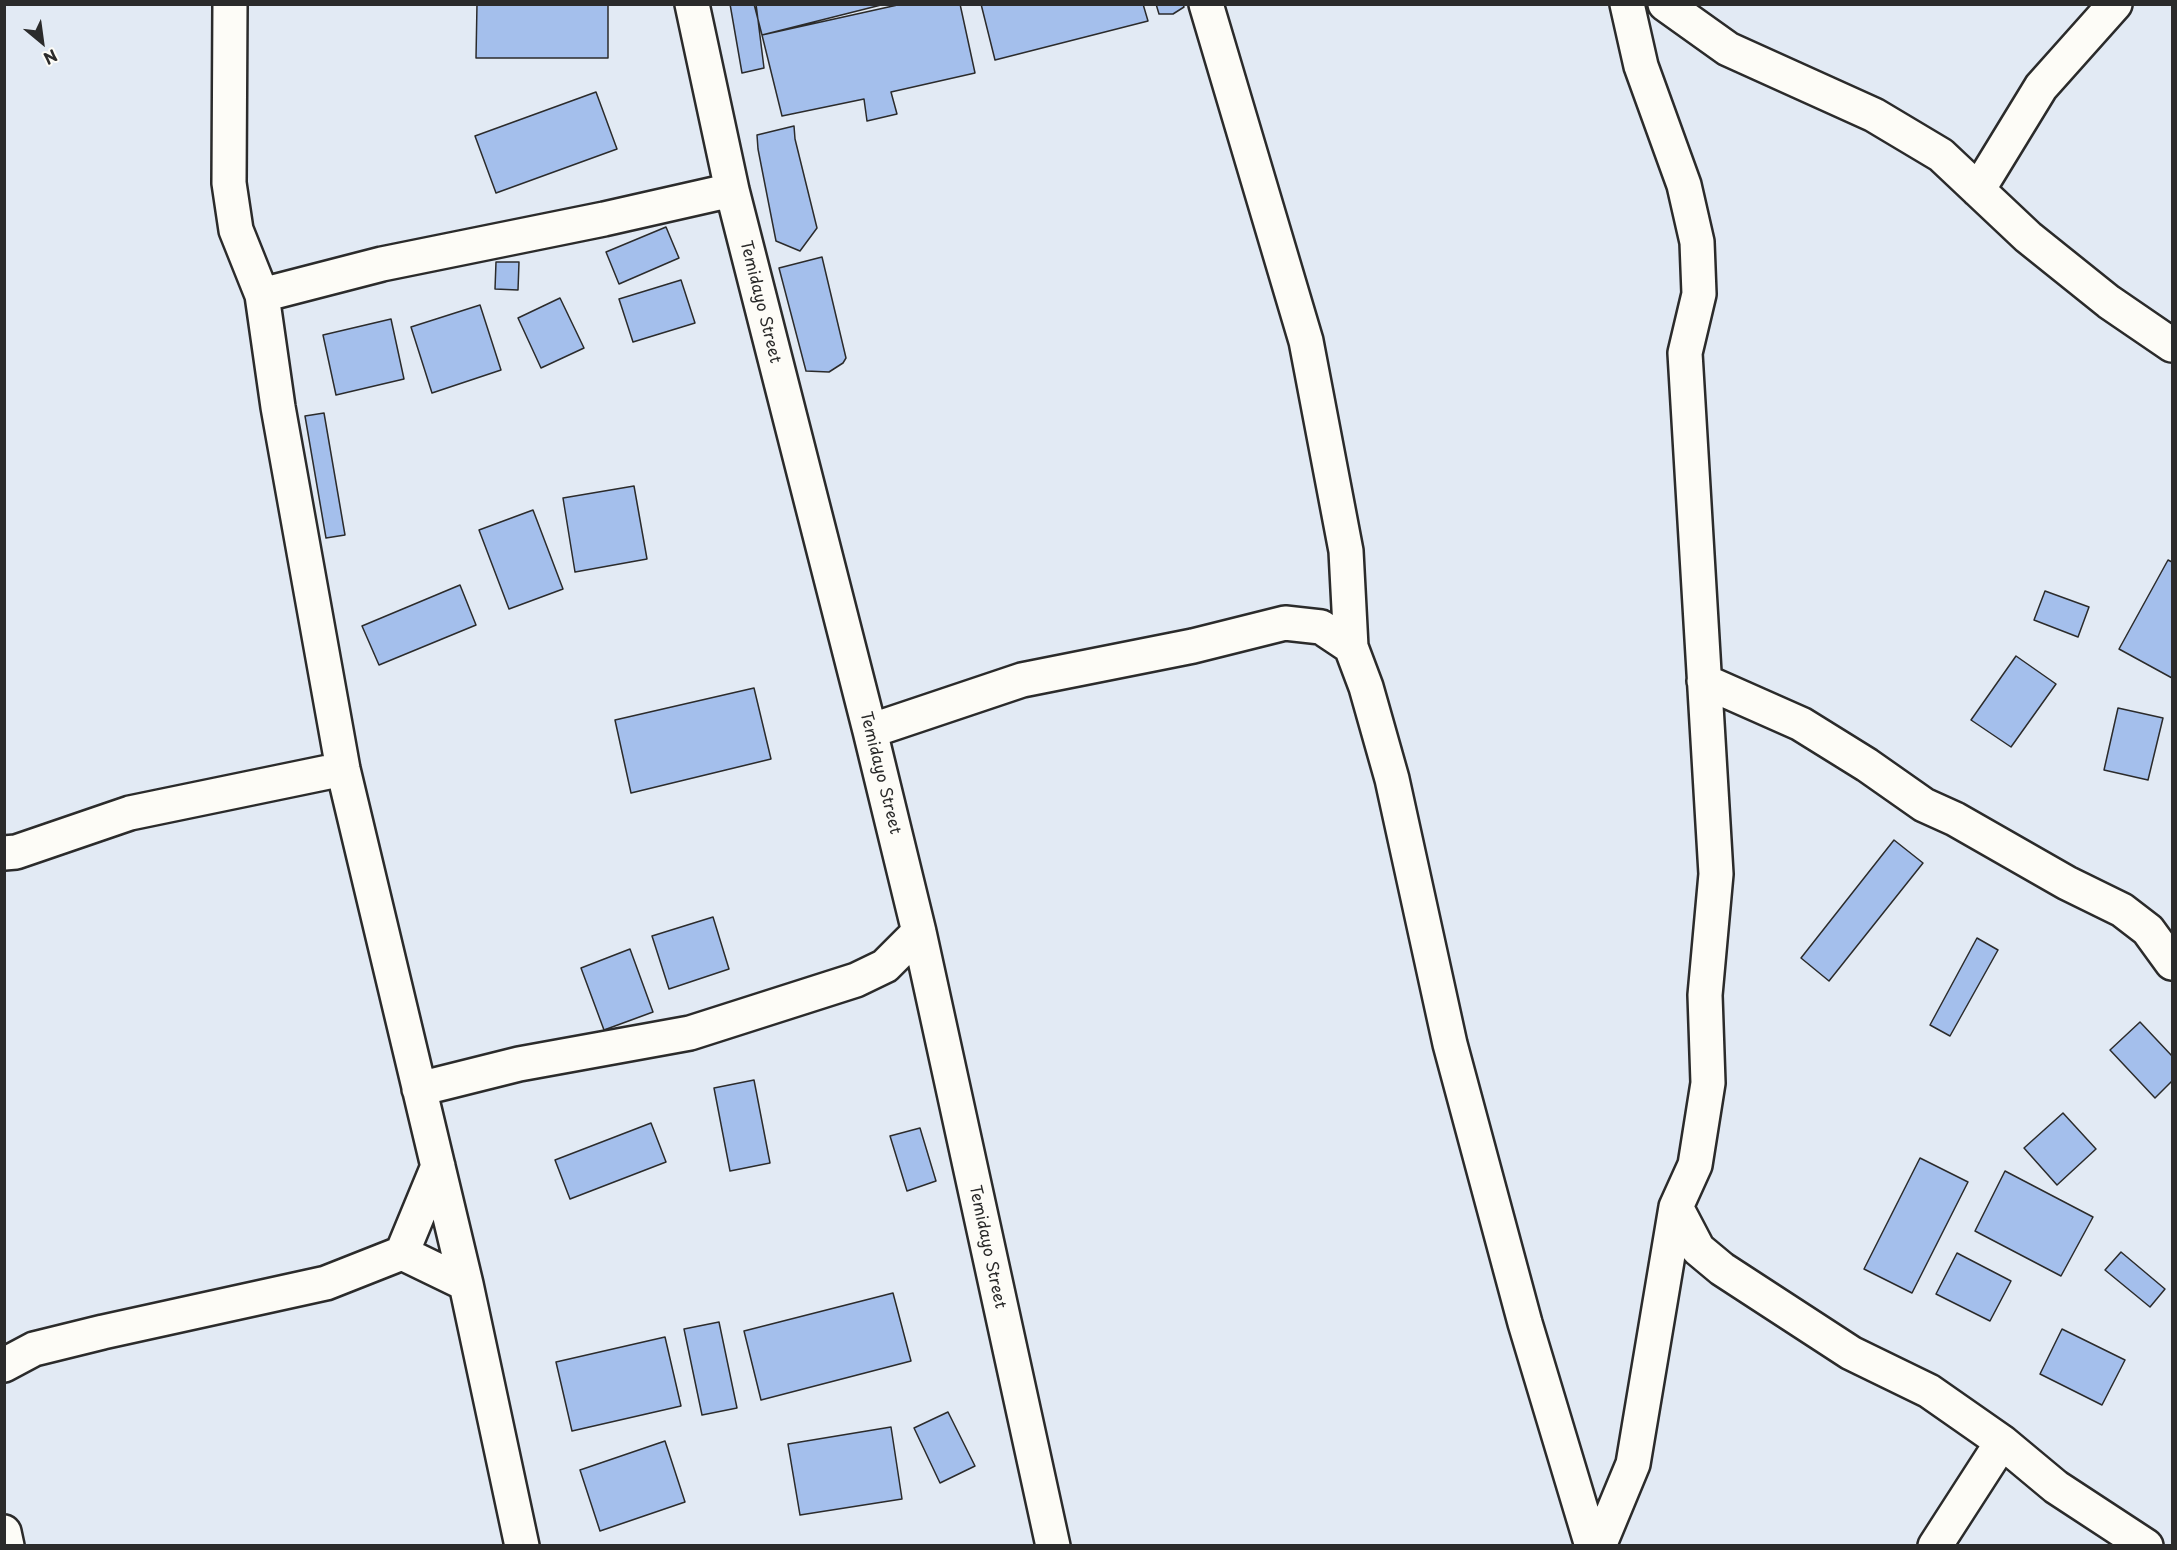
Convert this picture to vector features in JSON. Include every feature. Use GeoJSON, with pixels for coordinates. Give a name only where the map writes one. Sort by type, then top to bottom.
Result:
{"type":"FeatureCollection","features":[{"type":"Feature","properties":{"kind":"street"},"geometry":{"type":"LineString","coordinates":[[230,4],[229,183],[236,230],[262,295],[278,407],[343,770],[466,1284],[522,1545]]}},
{"type":"Feature","properties":{"kind":"street","name":"Temidayo Street"},"geometry":{"type":"LineString","coordinates":[[692,4],[732,190],[870,731],[918,933],[1053,1545]]}},
{"type":"Feature","properties":{"kind":"street"},"geometry":{"type":"LineString","coordinates":[[1206,4],[1306,341],[1346,551],[1351,647],[1366,687],[1392,778],[1450,1044],[1525,1323],[1592,1545]]}},
{"type":"Feature","properties":{"kind":"street"},"geometry":{"type":"LineString","coordinates":[[1599,1545],[1633,1464],[1676,1207],[1695,1165],[1708,1083],[1705,995],[1716,874],[1685,353],[1699,294],[1697,242],[1684,185],[1641,66],[1627,4]]}},
{"type":"Feature","properties":{"kind":"street"},"geometry":{"type":"LineString","coordinates":[[1665,4],[1728,49],[1874,116],[1941,155],[2037,244],[2109,302],[2172,345]]}},
{"type":"Feature","properties":{"kind":"street"},"geometry":{"type":"LineString","coordinates":[[1978,190],[2041,87],[2115,4]]}},
{"type":"Feature","properties":{"kind":"street"},"geometry":{"type":"LineString","coordinates":[[262,295],[382,264],[604,219],[732,190]]}},
{"type":"Feature","properties":{"kind":"street"},"geometry":{"type":"LineString","coordinates":[[870,731],[1022,680],[1193,646],[1285,623],[1322,627],[1351,647]]}},
{"type":"Feature","properties":{"kind":"street"},"geometry":{"type":"LineString","coordinates":[[1704,681],[1801,724],[1868,765],[1924,805],[2122,910],[2148,930],[2172,963]]}},
{"type":"Feature","properties":{"kind":"street"},"geometry":{"type":"LineString","coordinates":[[4,853],[16,852],[130,813],[343,770]]}},
{"type":"Feature","properties":{"kind":"street"},"geometry":{"type":"LineString","coordinates":[[419,1089],[519,1064],[690,1033],[856,980],[885,966],[918,933]]}},
{"type":"Feature","properties":{"kind":"street"},"geometry":{"type":"LineString","coordinates":[[4,1365],[34,1349],[326,1283],[402,1253],[438,1166]]}},
{"type":"Feature","properties":{"kind":"street"},"geometry":{"type":"LineString","coordinates":[[1676,1207],[1698,1249],[1722,1269],[1851,1353],[1929,1392],[2002,1442],[2056,1487],[2146,1545]]}},
{"type":"Feature","properties":{"kind":"street"},"geometry":{"type":"LineString","coordinates":[[402,1253],[466,1284]]}},
{"type":"Feature","properties":{"kind":"street"},"geometry":{"type":"LineString","coordinates":[[1935,1545],[2002,1442]]}},
{"type":"Feature","properties":{"kind":"street"},"geometry":{"type":"LineString","coordinates":[[4,1532],[7,1545]]}},
{"type":"Feature","properties":{"kind":"building"},"geometry":{"type":"Polygon","coordinates":[[[477,4],[608,4],[608,58],[476,58],[477,4]]]}},
{"type":"Feature","properties":{"kind":"building"},"geometry":{"type":"Polygon","coordinates":[[[730,4],[756,4],[764,68],[742,73],[730,4]]]}},
{"type":"Feature","properties":{"kind":"building"},"geometry":{"type":"Polygon","coordinates":[[[754,4],[885,4],[762,35],[754,4]]]}},
{"type":"Feature","properties":{"kind":"building"},"geometry":{"type":"Polygon","coordinates":[[[902,4],[960,4],[975,73],[891,92],[897,114],[867,121],[864,99],[782,116],[762,35],[902,4]]]}},
{"type":"Feature","properties":{"kind":"building"},"geometry":{"type":"Polygon","coordinates":[[[981,4],[1143,4],[1148,21],[995,60],[981,4]]]}},
{"type":"Feature","properties":{"kind":"building"},"geometry":{"type":"Polygon","coordinates":[[[1156,4],[1183,4],[1184,7],[1173,14],[1159,14],[1156,4]]]}},
{"type":"Feature","properties":{"kind":"building"},"geometry":{"type":"Polygon","coordinates":[[[596,92],[617,149],[496,193],[475,136],[596,92]]]}},
{"type":"Feature","properties":{"kind":"building"},"geometry":{"type":"Polygon","coordinates":[[[794,126],[795,139],[817,228],[800,251],[776,241],[757,135],[794,126]]]}},
{"type":"Feature","properties":{"kind":"building"},"geometry":{"type":"Polygon","coordinates":[[[666,227],[679,258],[619,284],[606,252],[666,227]]]}},
{"type":"Feature","properties":{"kind":"building"},"geometry":{"type":"Polygon","coordinates":[[[822,257],[846,358],[843,363],[829,372],[806,371],[779,268],[822,257]]]}},
{"type":"Feature","properties":{"kind":"building"},"geometry":{"type":"Polygon","coordinates":[[[496,262],[519,262],[518,290],[495,289],[496,262]]]}},
{"type":"Feature","properties":{"kind":"building"},"geometry":{"type":"Polygon","coordinates":[[[681,280],[695,323],[633,342],[619,299],[681,280]]]}},
{"type":"Feature","properties":{"kind":"building"},"geometry":{"type":"Polygon","coordinates":[[[560,298],[584,348],[541,368],[518,318],[560,298]]]}},
{"type":"Feature","properties":{"kind":"building"},"geometry":{"type":"Polygon","coordinates":[[[480,305],[501,370],[432,393],[411,327],[480,305]]]}},
{"type":"Feature","properties":{"kind":"building"},"geometry":{"type":"Polygon","coordinates":[[[391,319],[404,379],[336,395],[323,335],[391,319]]]}},
{"type":"Feature","properties":{"kind":"building"},"geometry":{"type":"Polygon","coordinates":[[[324,413],[345,535],[326,538],[305,416],[324,413]]]}},
{"type":"Feature","properties":{"kind":"building"},"geometry":{"type":"Polygon","coordinates":[[[634,486],[647,559],[575,572],[563,498],[634,486]]]}},
{"type":"Feature","properties":{"kind":"building"},"geometry":{"type":"Polygon","coordinates":[[[533,510],[563,589],[509,609],[479,530],[533,510]]]}},
{"type":"Feature","properties":{"kind":"building"},"geometry":{"type":"Polygon","coordinates":[[[2168,560],[2172,562],[2172,678],[2119,649],[2168,560]]]}},
{"type":"Feature","properties":{"kind":"building"},"geometry":{"type":"Polygon","coordinates":[[[460,585],[476,625],[379,665],[362,626],[460,585]]]}},
{"type":"Feature","properties":{"kind":"building"},"geometry":{"type":"Polygon","coordinates":[[[2045,591],[2089,607],[2078,637],[2034,620],[2045,591]]]}},
{"type":"Feature","properties":{"kind":"building"},"geometry":{"type":"Polygon","coordinates":[[[2016,656],[2056,684],[2011,747],[1971,720],[2016,656]]]}},
{"type":"Feature","properties":{"kind":"building"},"geometry":{"type":"Polygon","coordinates":[[[754,688],[771,759],[631,793],[615,720],[754,688]]]}},
{"type":"Feature","properties":{"kind":"building"},"geometry":{"type":"Polygon","coordinates":[[[2118,708],[2163,718],[2148,780],[2104,770],[2118,708]]]}},
{"type":"Feature","properties":{"kind":"building"},"geometry":{"type":"Polygon","coordinates":[[[1894,840],[1923,863],[1829,981],[1801,958],[1894,840]]]}},
{"type":"Feature","properties":{"kind":"building"},"geometry":{"type":"Polygon","coordinates":[[[713,917],[729,969],[669,989],[652,936],[713,917]]]}},
{"type":"Feature","properties":{"kind":"building"},"geometry":{"type":"Polygon","coordinates":[[[1977,938],[1998,950],[1950,1036],[1930,1025],[1977,938]]]}},
{"type":"Feature","properties":{"kind":"building"},"geometry":{"type":"Polygon","coordinates":[[[630,949],[653,1012],[604,1030],[581,968],[630,949]]]}},
{"type":"Feature","properties":{"kind":"building"},"geometry":{"type":"Polygon","coordinates":[[[2140,1022],[2172,1056],[2172,1081],[2155,1098],[2110,1050],[2140,1022]]]}},
{"type":"Feature","properties":{"kind":"building"},"geometry":{"type":"Polygon","coordinates":[[[754,1080],[770,1163],[730,1171],[714,1088],[754,1080]]]}},
{"type":"Feature","properties":{"kind":"building"},"geometry":{"type":"Polygon","coordinates":[[[2063,1113],[2096,1149],[2057,1185],[2024,1148],[2063,1113]]]}},
{"type":"Feature","properties":{"kind":"building"},"geometry":{"type":"Polygon","coordinates":[[[651,1123],[666,1162],[570,1199],[555,1160],[651,1123]]]}},
{"type":"Feature","properties":{"kind":"building"},"geometry":{"type":"Polygon","coordinates":[[[920,1128],[936,1181],[907,1191],[890,1136],[920,1128]]]}},
{"type":"Feature","properties":{"kind":"building"},"geometry":{"type":"Polygon","coordinates":[[[1920,1158],[1968,1182],[1912,1293],[1864,1269],[1920,1158]]]}},
{"type":"Feature","properties":{"kind":"building"},"geometry":{"type":"Polygon","coordinates":[[[2005,1171],[2093,1217],[2061,1276],[1975,1231],[2005,1171]]]}},
{"type":"Feature","properties":{"kind":"building"},"geometry":{"type":"Polygon","coordinates":[[[2121,1252],[2165,1289],[2150,1307],[2105,1270],[2121,1252]]]}},
{"type":"Feature","properties":{"kind":"building"},"geometry":{"type":"Polygon","coordinates":[[[1957,1253],[2011,1281],[1990,1321],[1936,1294],[1957,1253]]]}},
{"type":"Feature","properties":{"kind":"building"},"geometry":{"type":"Polygon","coordinates":[[[893,1293],[911,1361],[761,1400],[744,1331],[893,1293]]]}},
{"type":"Feature","properties":{"kind":"building"},"geometry":{"type":"Polygon","coordinates":[[[719,1322],[737,1408],[702,1415],[684,1329],[719,1322]]]}},
{"type":"Feature","properties":{"kind":"building"},"geometry":{"type":"Polygon","coordinates":[[[2062,1329],[2125,1360],[2102,1405],[2040,1374],[2062,1329]]]}},
{"type":"Feature","properties":{"kind":"building"},"geometry":{"type":"Polygon","coordinates":[[[665,1337],[681,1406],[572,1431],[556,1362],[665,1337]]]}},
{"type":"Feature","properties":{"kind":"building"},"geometry":{"type":"Polygon","coordinates":[[[948,1412],[975,1466],[940,1483],[914,1428],[948,1412]]]}},
{"type":"Feature","properties":{"kind":"building"},"geometry":{"type":"Polygon","coordinates":[[[891,1427],[902,1499],[800,1515],[788,1444],[891,1427]]]}},
{"type":"Feature","properties":{"kind":"building"},"geometry":{"type":"Polygon","coordinates":[[[665,1441],[685,1502],[600,1531],[580,1470],[665,1441]]]}}]}
